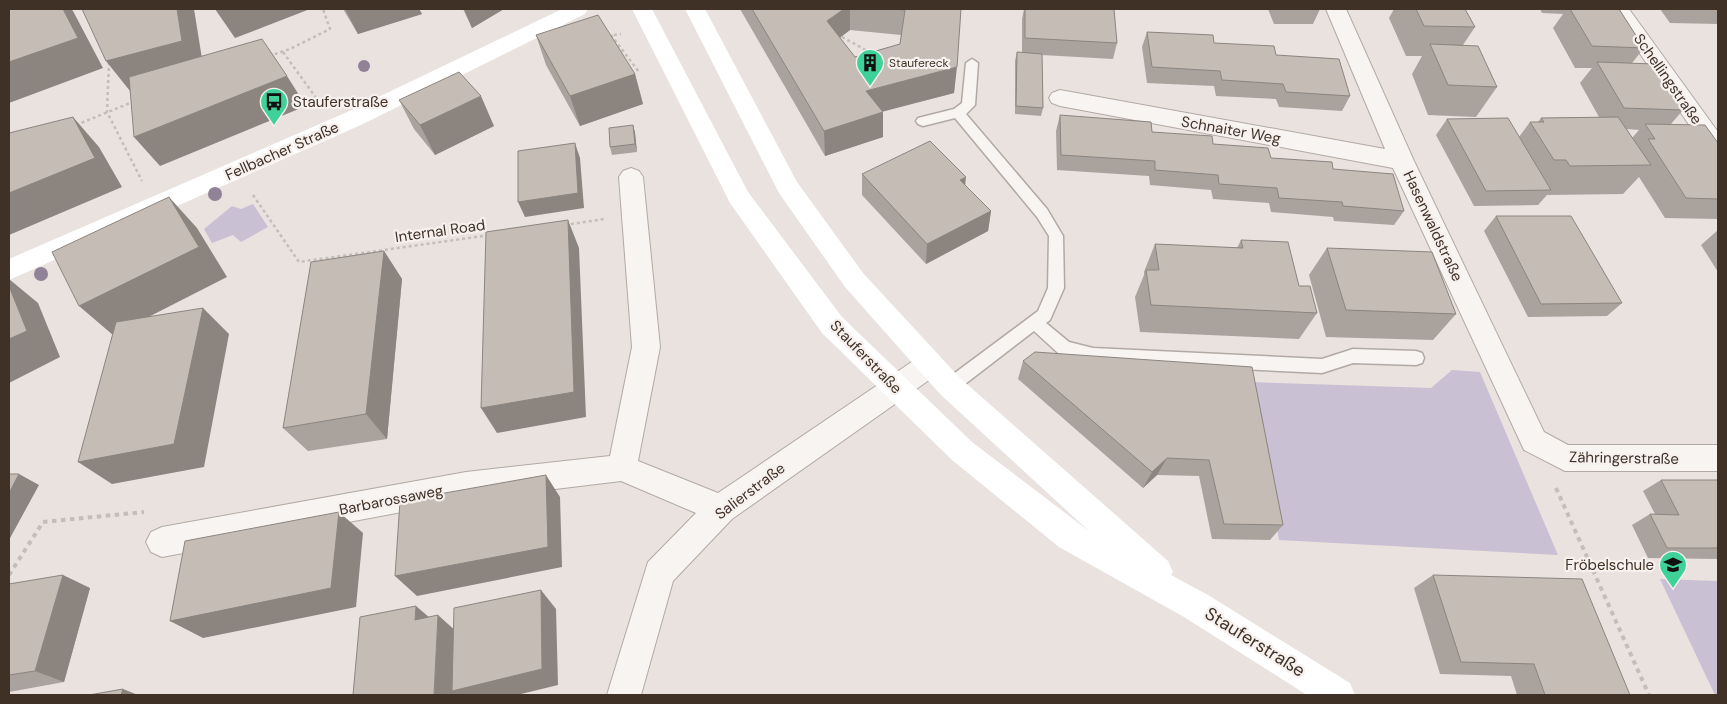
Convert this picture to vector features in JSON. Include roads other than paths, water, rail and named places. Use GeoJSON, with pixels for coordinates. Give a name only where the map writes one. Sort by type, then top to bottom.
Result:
{"type":"FeatureCollection","features":[{"type":"Feature","properties":{"kind":"main road","name":"Fellbacher Straße"},"geometry":{"type":"LineString","coordinates":[[9,270],[353,119],[578,9]]}},
{"type":"Feature","properties":{"kind":"main road","name":"Stauferstraße"},"geometry":{"type":"LineString","coordinates":[[642,9],[740,197],[832,325],[894,387],[962,451],[1070,537],[1196,606],[1338,695]]}},
{"type":"Feature","properties":{"kind":"main road","name":"Stauferstraße"},"geometry":{"type":"LineString","coordinates":[[695,9],[788,187],[854,280],[950,386],[1196,606]]}},
{"type":"Feature","properties":{"kind":"street","name":"Hasenwaldstraße"},"geometry":{"type":"LineString","coordinates":[[1336,9],[1402,161],[1534,441]]}},
{"type":"Feature","properties":{"kind":"street","name":"Schellingstraße"},"geometry":{"type":"LineString","coordinates":[[1619,9],[1718,149]]}},
{"type":"Feature","properties":{"kind":"street","name":"Schnaiter Weg"},"geometry":{"type":"LineString","coordinates":[[1060,98],[1402,161]]}},
{"type":"Feature","properties":{"kind":"street"},"geometry":{"type":"LineString","coordinates":[[622,468],[646,347],[631,177]]}},
{"type":"Feature","properties":{"kind":"street","name":"Salierstraße"},"geometry":{"type":"LineString","coordinates":[[624,695],[659,573],[722,509],[929,364]]}},
{"type":"Feature","properties":{"kind":"street","name":"Zähringerstraße"},"geometry":{"type":"LineString","coordinates":[[1534,441],[1565,458],[1718,458]]}},
{"type":"Feature","properties":{"kind":"street","name":"Barbarossaweg"},"geometry":{"type":"LineString","coordinates":[[176,540],[466,486],[622,468],[722,509]]}},
{"type":"Feature","properties":{"kind":"lane"},"geometry":{"type":"LineString","coordinates":[[923,121],[958,113],[968,105],[972,63]]}},
{"type":"Feature","properties":{"kind":"lane"},"geometry":{"type":"LineString","coordinates":[[950,386],[1044,315],[1056,288],[1056,236],[1042,213],[958,113]]}},
{"type":"Feature","properties":{"kind":"lane"},"geometry":{"type":"LineString","coordinates":[[1034,322],[1064,348],[1093,354],[1322,366],[1353,356],[1416,358]]}},
{"type":"Feature","properties":{"kind":"place","name":"Staufereck"},"geometry":{"type":"Point","coordinates":[870,87]}},
{"type":"Feature","properties":{"kind":"place","name":"Stauferstraße"},"geometry":{"type":"Point","coordinates":[274,126]}},
{"type":"Feature","properties":{"kind":"place","name":"Fröbelschule"},"geometry":{"type":"Point","coordinates":[1673,589]}}]}
